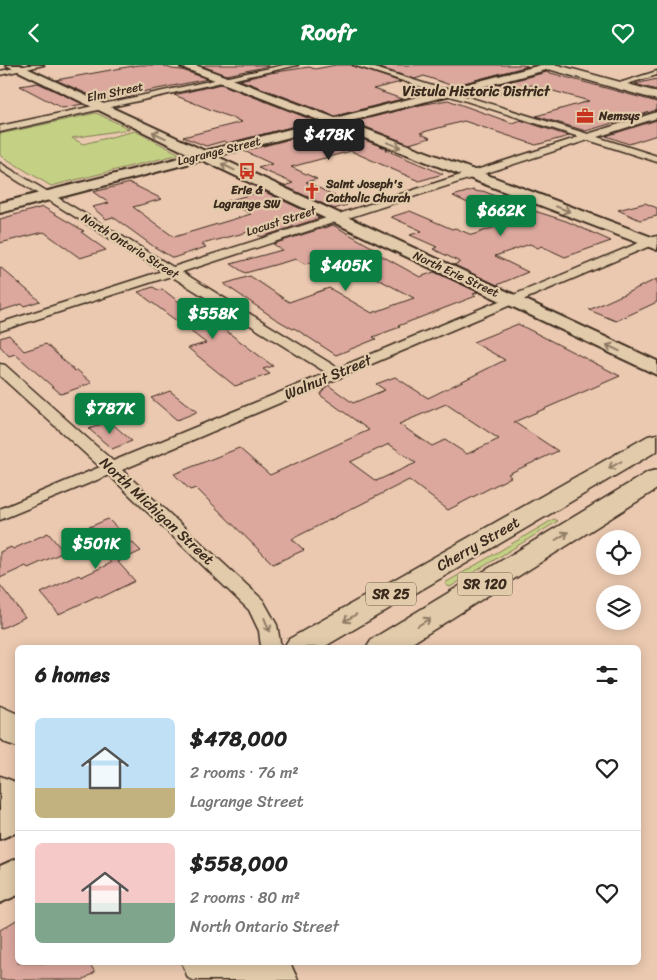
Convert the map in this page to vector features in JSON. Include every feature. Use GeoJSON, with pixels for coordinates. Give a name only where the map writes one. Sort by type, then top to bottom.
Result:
{"type":"FeatureCollection","features":[{"type":"Feature","properties":{"kind":"main road"},"geometry":{"type":"LineString","coordinates":[[550,65],[657,96]]}},
{"type":"Feature","properties":{"kind":"main road","name":"Cherry Street"},"geometry":{"type":"LineString","coordinates":[[303,645],[657,441]]}},
{"type":"Feature","properties":{"kind":"main road","name":"SR 120"},"geometry":{"type":"LineString","coordinates":[[386,645],[657,478]]}},
{"type":"Feature","properties":{"kind":"main road"},"geometry":{"type":"LineString","coordinates":[[0,719],[15,731]]}},
{"type":"Feature","properties":{"kind":"main road"},"geometry":{"type":"LineString","coordinates":[[0,792],[15,805]]}},
{"type":"Feature","properties":{"kind":"main road"},"geometry":{"type":"LineString","coordinates":[[207,965],[266,972]]}},
{"type":"Feature","properties":{"kind":"street"},"geometry":{"type":"LineString","coordinates":[[0,73],[15,67],[40,65]]}},
{"type":"Feature","properties":{"kind":"street"},"geometry":{"type":"LineString","coordinates":[[185,65],[654,242]]}},
{"type":"Feature","properties":{"kind":"street","name":"Elm Street"},"geometry":{"type":"LineString","coordinates":[[0,129],[294,65]]}},
{"type":"Feature","properties":{"kind":"street"},"geometry":{"type":"LineString","coordinates":[[357,65],[657,159]]}},
{"type":"Feature","properties":{"kind":"street","name":"Lagrange Street"},"geometry":{"type":"LineString","coordinates":[[0,208],[550,65]]}},
{"type":"Feature","properties":{"kind":"street","name":"North Erie Street"},"geometry":{"type":"LineString","coordinates":[[15,67],[657,369]]}},
{"type":"Feature","properties":{"kind":"street"},"geometry":{"type":"LineString","coordinates":[[617,85],[657,73]]}},
{"type":"Feature","properties":{"kind":"street","name":"Locust Street"},"geometry":{"type":"LineString","coordinates":[[0,327],[657,115]]}},
{"type":"Feature","properties":{"kind":"street","name":"North Ontario Street"},"geometry":{"type":"LineString","coordinates":[[0,166],[336,373]]}},
{"type":"Feature","properties":{"kind":"street","name":"Walnut Street"},"geometry":{"type":"LineString","coordinates":[[0,515],[336,373],[654,242]]}},
{"type":"Feature","properties":{"kind":"street","name":"North Michigan Street"},"geometry":{"type":"LineString","coordinates":[[0,368],[111,468],[256,605],[270,634],[271,645]]}},
{"type":"Feature","properties":{"kind":"street"},"geometry":{"type":"LineString","coordinates":[[0,824],[15,815]]}},
{"type":"Feature","properties":{"kind":"street"},"geometry":{"type":"LineString","coordinates":[[0,886],[15,877]]}},
{"type":"Feature","properties":{"kind":"green space"},"geometry":{"type":"Polygon","coordinates":[[[96,113],[130,129],[72,138],[83,144],[135,131],[180,154],[51,186],[0,155],[0,134],[96,113]]]}},
{"type":"Feature","properties":{"kind":"green space"},"geometry":{"type":"Polygon","coordinates":[[[554,519],[558,521],[450,587],[446,585],[445,583],[554,519]]]}},
{"type":"Feature","properties":{"kind":"building"},"geometry":{"type":"Polygon","coordinates":[[[138,65],[162,65],[208,79],[101,100],[56,80],[138,65]]]}},
{"type":"Feature","properties":{"kind":"building"},"geometry":{"type":"Polygon","coordinates":[[[351,65],[401,82],[373,89],[402,99],[335,116],[240,80],[270,73],[351,65]]]}},
{"type":"Feature","properties":{"kind":"building"},"geometry":{"type":"Polygon","coordinates":[[[371,65],[528,66],[453,86],[424,76],[415,79],[371,65]]]}},
{"type":"Feature","properties":{"kind":"building"},"geometry":{"type":"Polygon","coordinates":[[[202,66],[269,66],[227,75],[202,66]]]}},
{"type":"Feature","properties":{"kind":"building"},"geometry":{"type":"Polygon","coordinates":[[[547,72],[657,102],[657,110],[586,131],[536,116],[589,101],[532,85],[488,96],[472,91],[547,72]]]}},
{"type":"Feature","properties":{"kind":"building"},"geometry":{"type":"Polygon","coordinates":[[[657,79],[657,90],[635,84],[657,79]]]}},
{"type":"Feature","properties":{"kind":"building"},"geometry":{"type":"Polygon","coordinates":[[[38,83],[83,104],[62,108],[20,86],[38,83]]]}},
{"type":"Feature","properties":{"kind":"building"},"geometry":{"type":"Polygon","coordinates":[[[221,84],[315,121],[228,143],[224,141],[206,146],[183,137],[242,122],[174,95],[221,84]]]}},
{"type":"Feature","properties":{"kind":"building"},"geometry":{"type":"Polygon","coordinates":[[[448,100],[512,123],[520,120],[569,136],[536,145],[464,121],[420,133],[430,138],[409,144],[353,122],[448,100]]]}},
{"type":"Feature","properties":{"kind":"building"},"geometry":{"type":"Polygon","coordinates":[[[657,120],[657,135],[629,144],[606,136],[657,120]]]}},
{"type":"Feature","properties":{"kind":"building"},"geometry":{"type":"Polygon","coordinates":[[[333,128],[388,149],[386,150],[443,174],[419,181],[351,151],[291,167],[317,179],[306,182],[346,201],[342,203],[347,205],[334,209],[284,186],[293,183],[258,168],[272,164],[244,151],[333,128]]]}},
{"type":"Feature","properties":{"kind":"building"},"geometry":{"type":"Polygon","coordinates":[[[130,183],[162,199],[133,207],[174,237],[251,214],[227,201],[263,191],[320,218],[261,237],[252,231],[202,244],[206,247],[173,258],[113,217],[106,219],[92,207],[109,203],[93,192],[130,183]]]}},
{"type":"Feature","properties":{"kind":"building"},"geometry":{"type":"Polygon","coordinates":[[[473,190],[483,191],[525,208],[566,221],[611,241],[565,257],[541,246],[538,248],[530,244],[495,256],[528,272],[497,285],[454,265],[460,262],[433,249],[437,247],[410,235],[422,231],[391,217],[410,211],[452,229],[455,228],[472,235],[515,220],[477,203],[472,205],[453,196],[473,190]]]}},
{"type":"Feature","properties":{"kind":"building"},"geometry":{"type":"Polygon","coordinates":[[[645,203],[657,208],[657,216],[640,220],[618,210],[645,203]]]}},
{"type":"Feature","properties":{"kind":"building"},"geometry":{"type":"Polygon","coordinates":[[[43,207],[84,231],[81,232],[106,250],[80,258],[44,232],[0,243],[0,219],[43,207]]]}},
{"type":"Feature","properties":{"kind":"building"},"geometry":{"type":"Polygon","coordinates":[[[333,225],[377,250],[373,251],[420,277],[434,272],[478,292],[473,294],[476,296],[398,326],[400,327],[373,337],[376,339],[336,355],[294,328],[274,318],[224,284],[250,276],[289,302],[329,288],[372,313],[414,298],[334,256],[305,264],[296,259],[245,273],[231,264],[282,250],[273,244],[333,225]]]}},
{"type":"Feature","properties":{"kind":"building"},"geometry":{"type":"Polygon","coordinates":[[[0,267],[40,301],[0,311],[0,267]]]}},
{"type":"Feature","properties":{"kind":"building"},"geometry":{"type":"Polygon","coordinates":[[[657,279],[657,302],[616,321],[589,310],[657,279]]]}},
{"type":"Feature","properties":{"kind":"building"},"geometry":{"type":"Polygon","coordinates":[[[153,287],[158,290],[162,289],[186,307],[197,304],[228,325],[221,327],[273,366],[263,369],[270,374],[235,386],[188,348],[206,343],[138,292],[153,287]]]}},
{"type":"Feature","properties":{"kind":"building"},"geometry":{"type":"Polygon","coordinates":[[[518,324],[620,376],[514,422],[558,451],[508,474],[511,477],[448,510],[409,480],[292,539],[304,550],[273,564],[196,488],[190,490],[174,474],[239,448],[270,475],[369,430],[320,395],[328,385],[353,403],[385,390],[376,384],[395,377],[428,398],[505,360],[473,342],[518,324]],[[446,404],[399,424],[432,446],[445,440],[467,454],[499,439],[446,404]],[[389,444],[350,462],[376,481],[416,463],[389,444]]]}},
{"type":"Feature","properties":{"kind":"building"},"geometry":{"type":"Polygon","coordinates":[[[9,335],[24,351],[46,344],[75,371],[77,370],[92,383],[61,394],[15,354],[9,356],[0,346],[0,338],[9,335]]]}},
{"type":"Feature","properties":{"kind":"building"},"geometry":{"type":"Polygon","coordinates":[[[170,391],[197,412],[177,420],[151,398],[170,391]]]}},
{"type":"Feature","properties":{"kind":"building"},"geometry":{"type":"Polygon","coordinates":[[[109,421],[132,441],[112,449],[89,429],[109,421]]]}},
{"type":"Feature","properties":{"kind":"building"},"geometry":{"type":"Polygon","coordinates":[[[108,519],[141,551],[118,562],[135,581],[100,598],[97,596],[59,614],[41,593],[79,575],[81,577],[111,563],[80,531],[108,519]]]}},
{"type":"Feature","properties":{"kind":"building"},"geometry":{"type":"Polygon","coordinates":[[[48,533],[64,552],[0,578],[0,552],[11,547],[13,549],[48,533]]]}},
{"type":"Feature","properties":{"kind":"building"},"geometry":{"type":"Polygon","coordinates":[[[0,585],[25,617],[0,629],[0,585]]]}},
{"type":"Feature","properties":{"kind":"building"},"geometry":{"type":"Polygon","coordinates":[[[15,921],[15,965],[90,965],[95,972],[83,980],[0,980],[0,930],[15,921]]]}},
{"type":"Feature","properties":{"kind":"place","name":"Nemsys"},"geometry":{"type":"Point","coordinates":[585,116]}},
{"type":"Feature","properties":{"kind":"place","name":"Erie & Lagrange SW"},"geometry":{"type":"Point","coordinates":[247,171]}},
{"type":"Feature","properties":{"kind":"place","name":"Saint Joseph's Catholic Church"},"geometry":{"type":"Point","coordinates":[312,191]}},
{"type":"Feature","properties":{"kind":"district","name":"Vistula Historic District"},"geometry":{"type":"Point","coordinates":[476,91]}}]}
